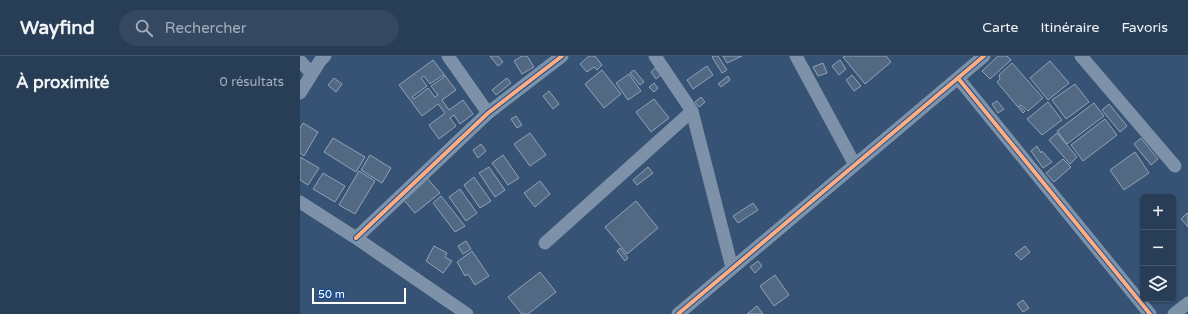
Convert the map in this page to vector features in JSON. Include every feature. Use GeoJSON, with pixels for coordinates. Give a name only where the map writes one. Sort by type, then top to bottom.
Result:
{"type":"FeatureCollection","features":[{"type":"Feature","properties":{"kind":"street"},"geometry":{"type":"LineString","coordinates":[[300,93],[325,56]]}},
{"type":"Feature","properties":{"kind":"street"},"geometry":{"type":"LineString","coordinates":[[448,56],[488,113]]}},
{"type":"Feature","properties":{"kind":"street"},"geometry":{"type":"LineString","coordinates":[[356,238],[488,113],[562,56]]}},
{"type":"Feature","properties":{"kind":"street"},"geometry":{"type":"LineString","coordinates":[[655,56],[692,111],[732,268]]}},
{"type":"Feature","properties":{"kind":"street"},"geometry":{"type":"LineString","coordinates":[[796,56],[855,165]]}},
{"type":"Feature","properties":{"kind":"street"},"geometry":{"type":"LineString","coordinates":[[678,314],[984,56]]}},
{"type":"Feature","properties":{"kind":"street"},"geometry":{"type":"LineString","coordinates":[[1081,56],[1175,166]]}},
{"type":"Feature","properties":{"kind":"street"},"geometry":{"type":"LineString","coordinates":[[300,61],[312,74]]}},
{"type":"Feature","properties":{"kind":"street"},"geometry":{"type":"LineString","coordinates":[[958,78],[1150,314]]}},
{"type":"Feature","properties":{"kind":"street"},"geometry":{"type":"LineString","coordinates":[[546,244],[692,111]]}},
{"type":"Feature","properties":{"kind":"street"},"geometry":{"type":"LineString","coordinates":[[300,202],[356,238],[467,314]]}},
{"type":"Feature","properties":{"kind":"street"},"geometry":{"type":"LineString","coordinates":[[1174,314],[1188,303]]}},
{"type":"Feature","properties":{"kind":"building"},"geometry":{"type":"Polygon","coordinates":[[[490,56],[498,56],[503,62],[498,66],[490,56]]]}},
{"type":"Feature","properties":{"kind":"building"},"geometry":{"type":"Polygon","coordinates":[[[522,56],[527,56],[534,67],[522,74],[514,61],[522,56]]]}},
{"type":"Feature","properties":{"kind":"building"},"geometry":{"type":"Polygon","coordinates":[[[589,56],[595,56],[602,65],[597,70],[594,67],[587,72],[580,64],[589,56]]]}},
{"type":"Feature","properties":{"kind":"building"},"geometry":{"type":"Polygon","coordinates":[[[718,56],[727,70],[722,73],[712,57],[718,56]]]}},
{"type":"Feature","properties":{"kind":"building"},"geometry":{"type":"Polygon","coordinates":[[[723,56],[742,56],[727,63],[723,56]]]}},
{"type":"Feature","properties":{"kind":"building"},"geometry":{"type":"Polygon","coordinates":[[[886,56],[891,62],[865,84],[843,57],[886,56]]]}},
{"type":"Feature","properties":{"kind":"building"},"geometry":{"type":"Polygon","coordinates":[[[998,56],[1007,56],[1011,60],[990,79],[982,71],[998,56]]]}},
{"type":"Feature","properties":{"kind":"building"},"geometry":{"type":"Polygon","coordinates":[[[433,60],[456,90],[442,100],[449,110],[463,100],[473,114],[460,124],[454,115],[450,118],[456,126],[439,139],[429,125],[445,113],[438,104],[422,116],[399,85],[433,60]],[[443,75],[430,84],[424,76],[421,78],[427,86],[412,97],[414,99],[428,88],[435,97],[438,95],[431,86],[444,77],[443,75]]]}},
{"type":"Feature","properties":{"kind":"building"},"geometry":{"type":"Polygon","coordinates":[[[840,60],[846,69],[839,75],[832,66],[840,60]]]}},
{"type":"Feature","properties":{"kind":"building"},"geometry":{"type":"Polygon","coordinates":[[[1050,61],[1069,83],[1048,100],[1030,78],[1050,61]]]}},
{"type":"Feature","properties":{"kind":"building"},"geometry":{"type":"Polygon","coordinates":[[[823,63],[827,73],[818,76],[813,67],[823,63]]]}},
{"type":"Feature","properties":{"kind":"building"},"geometry":{"type":"Polygon","coordinates":[[[1012,63],[1043,98],[1028,111],[1021,105],[1019,106],[1025,111],[1023,113],[997,82],[1000,79],[999,75],[1012,63]]]}},
{"type":"Feature","properties":{"kind":"building"},"geometry":{"type":"Polygon","coordinates":[[[707,66],[713,75],[693,89],[687,80],[707,66]]]}},
{"type":"Feature","properties":{"kind":"building"},"geometry":{"type":"Polygon","coordinates":[[[655,68],[661,75],[656,79],[651,72],[655,68]]]}},
{"type":"Feature","properties":{"kind":"building"},"geometry":{"type":"Polygon","coordinates":[[[602,70],[621,94],[604,108],[585,84],[602,70]]]}},
{"type":"Feature","properties":{"kind":"building"},"geometry":{"type":"Polygon","coordinates":[[[634,70],[644,82],[640,85],[630,73],[634,70]]]}},
{"type":"Feature","properties":{"kind":"building"},"geometry":{"type":"Polygon","coordinates":[[[629,74],[641,91],[628,100],[616,83],[629,74]]]}},
{"type":"Feature","properties":{"kind":"building"},"geometry":{"type":"Polygon","coordinates":[[[852,75],[861,86],[854,91],[846,80],[852,75]]]}},
{"type":"Feature","properties":{"kind":"building"},"geometry":{"type":"Polygon","coordinates":[[[728,76],[730,80],[721,87],[718,84],[728,76]]]}},
{"type":"Feature","properties":{"kind":"building"},"geometry":{"type":"Polygon","coordinates":[[[334,78],[342,84],[336,92],[328,85],[334,78]]]}},
{"type":"Feature","properties":{"kind":"building"},"geometry":{"type":"Polygon","coordinates":[[[507,78],[511,83],[496,95],[492,90],[507,78]]]}},
{"type":"Feature","properties":{"kind":"building"},"geometry":{"type":"Polygon","coordinates":[[[654,83],[658,88],[654,92],[649,87],[654,83]]]}},
{"type":"Feature","properties":{"kind":"building"},"geometry":{"type":"Polygon","coordinates":[[[1075,84],[1089,102],[1066,119],[1052,100],[1075,84]]]}},
{"type":"Feature","properties":{"kind":"building"},"geometry":{"type":"Polygon","coordinates":[[[549,91],[559,104],[553,109],[543,96],[549,91]]]}},
{"type":"Feature","properties":{"kind":"building"},"geometry":{"type":"Polygon","coordinates":[[[701,97],[705,102],[699,107],[695,102],[701,97]]]}},
{"type":"Feature","properties":{"kind":"building"},"geometry":{"type":"Polygon","coordinates":[[[654,99],[669,118],[651,132],[636,112],[654,99]]]}},
{"type":"Feature","properties":{"kind":"building"},"geometry":{"type":"Polygon","coordinates":[[[997,101],[1004,109],[998,113],[992,104],[997,101]]]}},
{"type":"Feature","properties":{"kind":"building"},"geometry":{"type":"Polygon","coordinates":[[[1048,102],[1062,120],[1042,135],[1027,119],[1048,102]]]}},
{"type":"Feature","properties":{"kind":"building"},"geometry":{"type":"Polygon","coordinates":[[[1094,103],[1104,116],[1067,144],[1057,131],[1094,103]]]}},
{"type":"Feature","properties":{"kind":"building"},"geometry":{"type":"Polygon","coordinates":[[[1109,104],[1127,126],[1120,132],[1102,110],[1109,104]]]}},
{"type":"Feature","properties":{"kind":"building"},"geometry":{"type":"Polygon","coordinates":[[[516,116],[522,125],[517,128],[511,119],[516,116]]]}},
{"type":"Feature","properties":{"kind":"building"},"geometry":{"type":"Polygon","coordinates":[[[1105,119],[1117,135],[1083,161],[1071,145],[1105,119]]]}},
{"type":"Feature","properties":{"kind":"building"},"geometry":{"type":"Polygon","coordinates":[[[303,123],[318,132],[304,156],[300,153],[300,128],[303,123]]]}},
{"type":"Feature","properties":{"kind":"building"},"geometry":{"type":"Polygon","coordinates":[[[530,133],[546,155],[530,166],[514,144],[530,133]]]}},
{"type":"Feature","properties":{"kind":"building"},"geometry":{"type":"Polygon","coordinates":[[[1057,133],[1077,157],[1070,164],[1049,140],[1057,133]]]}},
{"type":"Feature","properties":{"kind":"building"},"geometry":{"type":"Polygon","coordinates":[[[333,138],[365,157],[356,172],[324,152],[333,138]]]}},
{"type":"Feature","properties":{"kind":"building"},"geometry":{"type":"Polygon","coordinates":[[[1141,138],[1158,159],[1151,165],[1134,144],[1141,138]]]}},
{"type":"Feature","properties":{"kind":"building"},"geometry":{"type":"Polygon","coordinates":[[[481,144],[486,151],[478,158],[473,150],[481,144]]]}},
{"type":"Feature","properties":{"kind":"building"},"geometry":{"type":"Polygon","coordinates":[[[1037,146],[1041,153],[1042,151],[1052,162],[1043,168],[1031,151],[1037,146]]]}},
{"type":"Feature","properties":{"kind":"building"},"geometry":{"type":"Polygon","coordinates":[[[1135,152],[1149,173],[1124,190],[1110,170],[1135,152]]]}},
{"type":"Feature","properties":{"kind":"building"},"geometry":{"type":"Polygon","coordinates":[[[370,155],[391,168],[382,183],[361,170],[370,155]]]}},
{"type":"Feature","properties":{"kind":"building"},"geometry":{"type":"Polygon","coordinates":[[[503,155],[519,178],[508,185],[492,163],[503,155]]]}},
{"type":"Feature","properties":{"kind":"building"},"geometry":{"type":"Polygon","coordinates":[[[300,157],[319,168],[308,185],[300,180],[300,157]]]}},
{"type":"Feature","properties":{"kind":"building"},"geometry":{"type":"Polygon","coordinates":[[[1063,159],[1071,167],[1054,182],[1046,173],[1063,159]]]}},
{"type":"Feature","properties":{"kind":"building"},"geometry":{"type":"Polygon","coordinates":[[[489,167],[505,190],[495,197],[479,173],[489,167]]]}},
{"type":"Feature","properties":{"kind":"building"},"geometry":{"type":"Polygon","coordinates":[[[648,167],[653,173],[637,185],[633,180],[648,167]]]}},
{"type":"Feature","properties":{"kind":"building"},"geometry":{"type":"Polygon","coordinates":[[[359,171],[375,181],[355,214],[339,205],[359,171]]]}},
{"type":"Feature","properties":{"kind":"building"},"geometry":{"type":"Polygon","coordinates":[[[323,173],[345,186],[335,202],[313,189],[323,173]]]}},
{"type":"Feature","properties":{"kind":"building"},"geometry":{"type":"Polygon","coordinates":[[[474,177],[491,201],[480,208],[464,185],[474,177]]]}},
{"type":"Feature","properties":{"kind":"building"},"geometry":{"type":"Polygon","coordinates":[[[427,178],[440,193],[415,213],[402,198],[427,178]]]}},
{"type":"Feature","properties":{"kind":"building"},"geometry":{"type":"Polygon","coordinates":[[[540,181],[550,194],[535,207],[524,193],[540,181]]]}},
{"type":"Feature","properties":{"kind":"building"},"geometry":{"type":"Polygon","coordinates":[[[460,189],[477,213],[466,221],[449,197],[460,189]]]}},
{"type":"Feature","properties":{"kind":"building"},"geometry":{"type":"Polygon","coordinates":[[[441,196],[465,226],[455,232],[433,203],[441,196]]]}},
{"type":"Feature","properties":{"kind":"building"},"geometry":{"type":"Polygon","coordinates":[[[636,201],[658,228],[627,254],[605,227],[636,201]]]}},
{"type":"Feature","properties":{"kind":"building"},"geometry":{"type":"Polygon","coordinates":[[[753,203],[758,210],[738,223],[733,216],[753,203]]]}},
{"type":"Feature","properties":{"kind":"building"},"geometry":{"type":"Polygon","coordinates":[[[1187,213],[1188,214],[1188,227],[1181,219],[1187,213]]]}},
{"type":"Feature","properties":{"kind":"building"},"geometry":{"type":"Polygon","coordinates":[[[466,241],[471,249],[463,254],[458,246],[466,241]]]}},
{"type":"Feature","properties":{"kind":"building"},"geometry":{"type":"Polygon","coordinates":[[[434,246],[447,253],[445,257],[452,261],[443,273],[426,261],[434,246]]]}},
{"type":"Feature","properties":{"kind":"building"},"geometry":{"type":"Polygon","coordinates":[[[1025,246],[1030,252],[1021,260],[1015,254],[1025,246]]]}},
{"type":"Feature","properties":{"kind":"building"},"geometry":{"type":"Polygon","coordinates":[[[620,248],[628,258],[625,261],[617,251],[620,248]]]}},
{"type":"Feature","properties":{"kind":"building"},"geometry":{"type":"Polygon","coordinates":[[[472,251],[489,276],[475,285],[468,274],[465,276],[457,262],[472,251]]]}},
{"type":"Feature","properties":{"kind":"building"},"geometry":{"type":"Polygon","coordinates":[[[758,261],[762,266],[755,273],[750,267],[758,261]]]}},
{"type":"Feature","properties":{"kind":"building"},"geometry":{"type":"Polygon","coordinates":[[[540,272],[556,292],[528,314],[522,314],[508,297],[540,272]]]}},
{"type":"Feature","properties":{"kind":"building"},"geometry":{"type":"Polygon","coordinates":[[[775,275],[789,295],[774,306],[760,286],[775,275]]]}},
{"type":"Feature","properties":{"kind":"building"},"geometry":{"type":"Polygon","coordinates":[[[1023,300],[1029,308],[1023,312],[1017,304],[1023,300]]]}},
{"type":"Feature","properties":{"kind":"building"},"geometry":{"type":"Polygon","coordinates":[[[757,306],[763,314],[747,314],[757,306]]]}},
{"type":"Feature","properties":{"kind":"cycle path"},"geometry":{"type":"LineString","coordinates":[[356,238],[488,113],[562,56]]}},
{"type":"Feature","properties":{"kind":"cycle path"},"geometry":{"type":"LineString","coordinates":[[678,314],[984,56]]}},
{"type":"Feature","properties":{"kind":"cycle path"},"geometry":{"type":"LineString","coordinates":[[958,78],[1150,314]]}}]}
